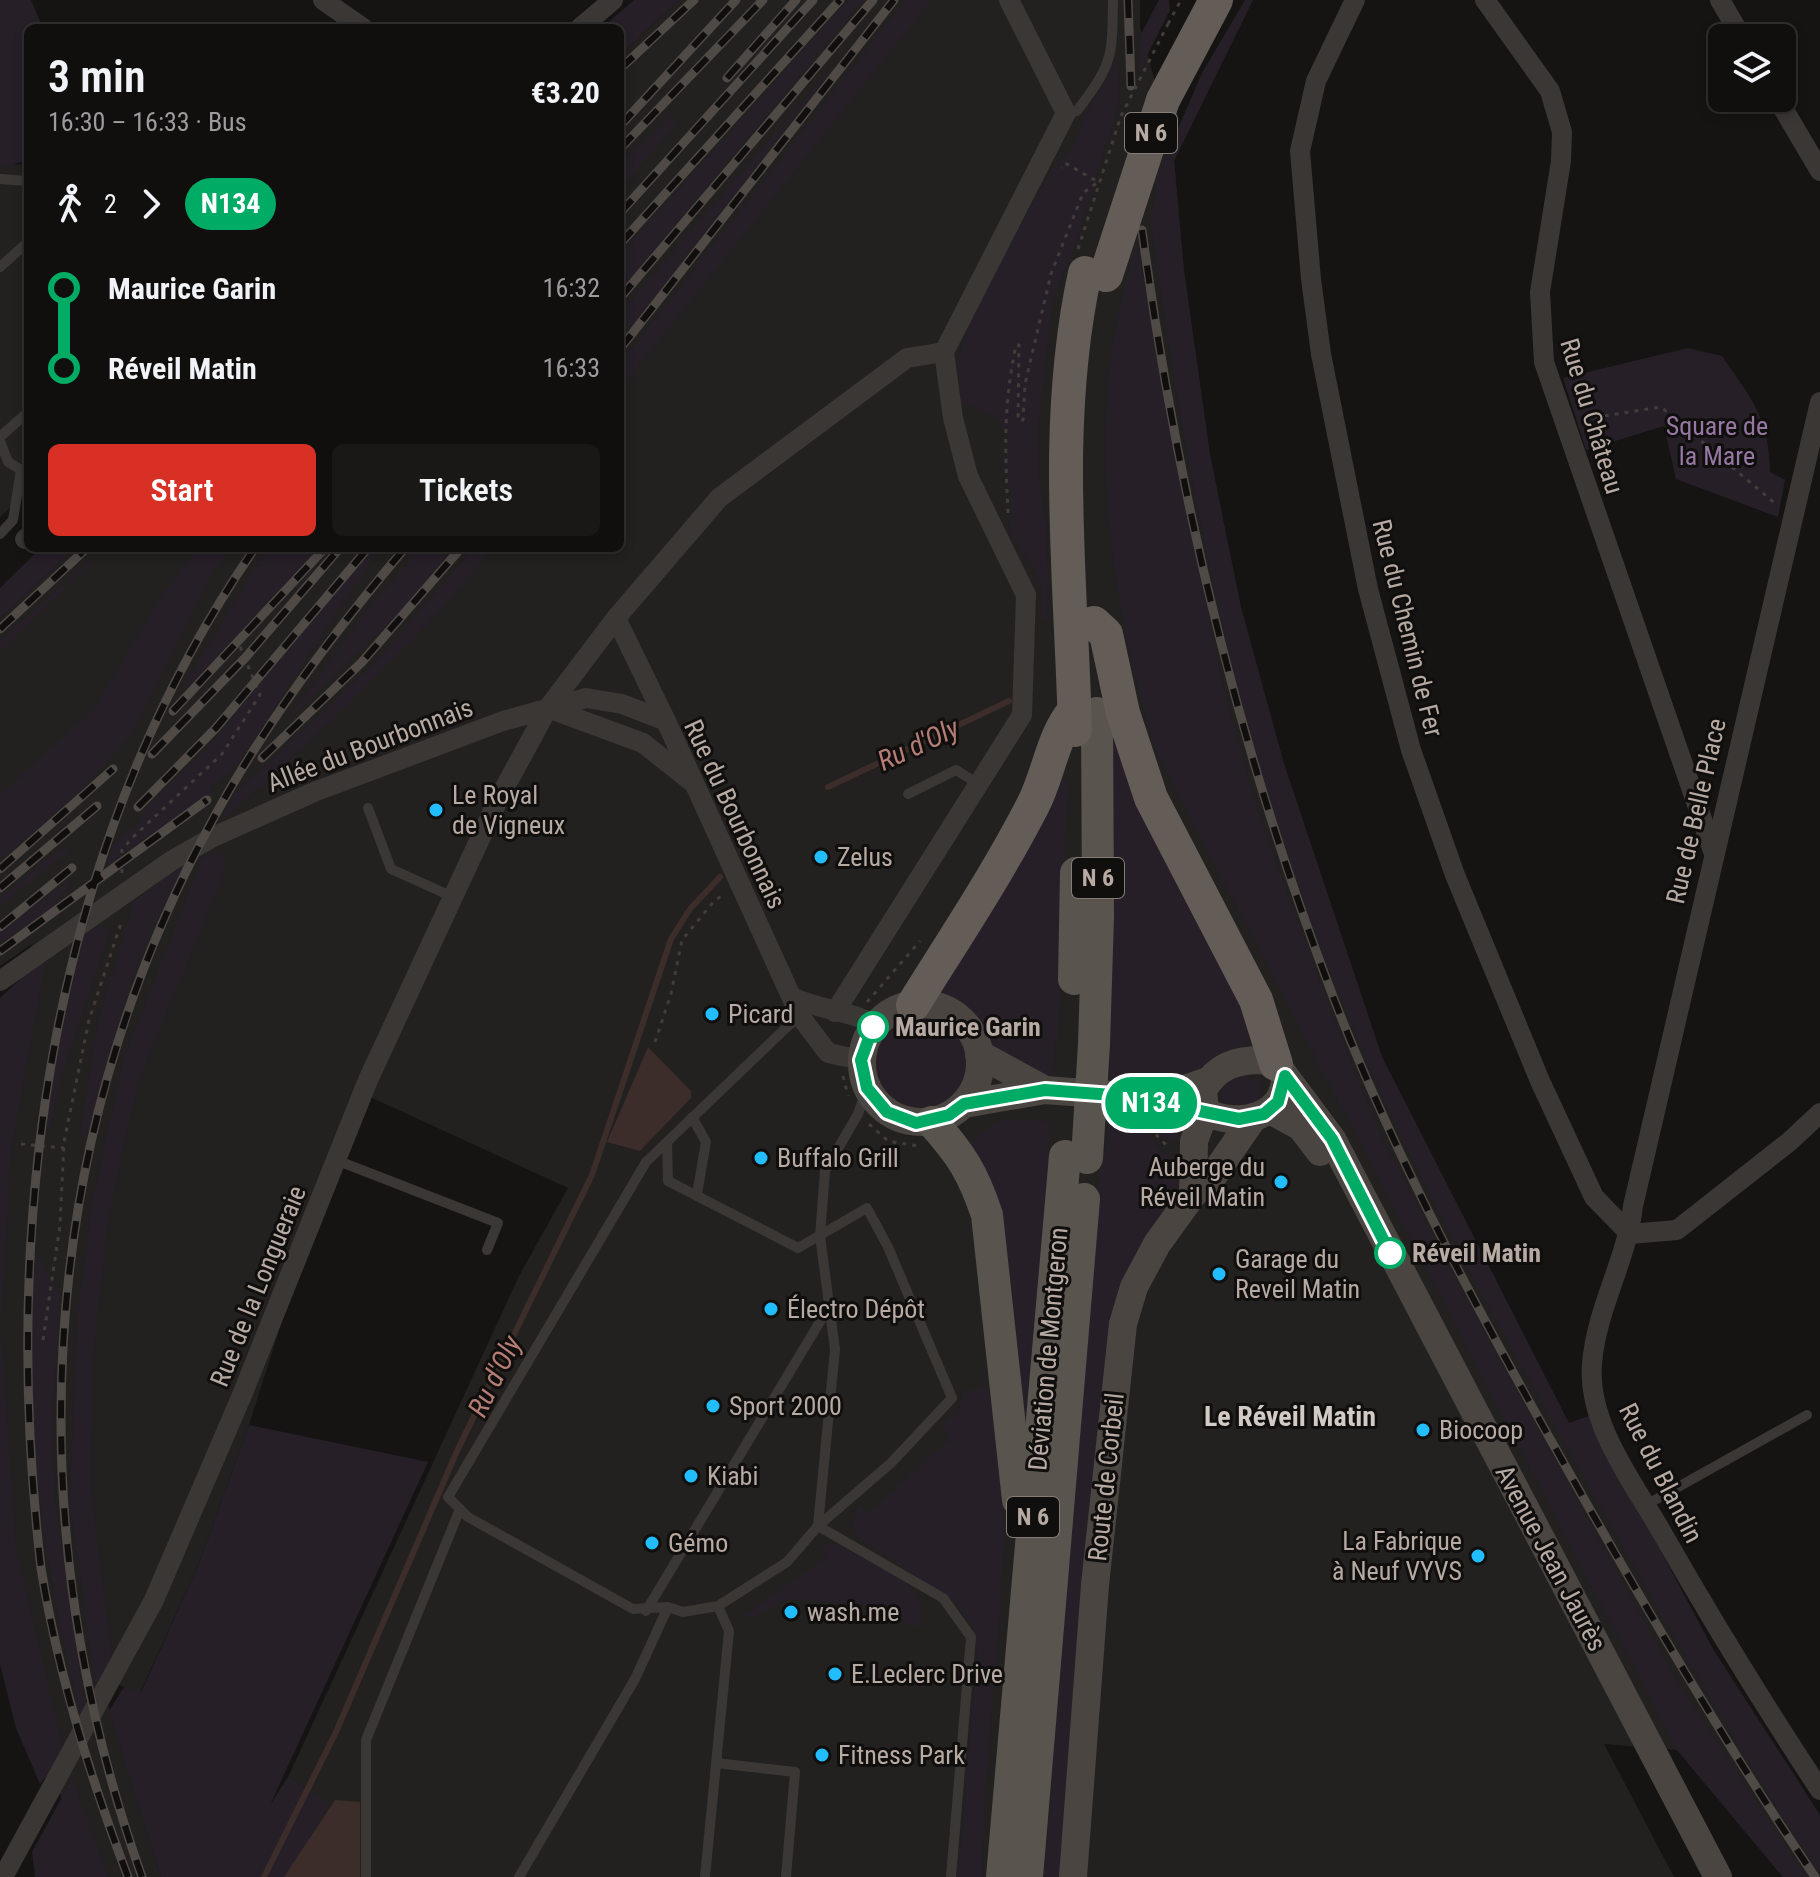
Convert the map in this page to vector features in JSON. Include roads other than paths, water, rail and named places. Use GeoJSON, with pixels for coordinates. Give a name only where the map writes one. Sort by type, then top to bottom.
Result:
{"type":"FeatureCollection","features":[{"type":"Feature","properties":{"kind":"highway","name":"N 6"},"geometry":{"type":"LineString","coordinates":[[1082,718],[1094,623],[1085,430],[1094,337],[1096,274],[1110,187],[1148,95],[1198,0]]}},
{"type":"Feature","properties":{"kind":"highway","name":"N 6"},"geometry":{"type":"LineString","coordinates":[[1082,718],[1065,418],[1071,348],[1163,100],[1216,0]]}},
{"type":"Feature","properties":{"kind":"highway"},"geometry":{"type":"LineString","coordinates":[[1094,623],[1106,634],[1123,713],[1151,798],[1256,1000],[1280,1070]]}},
{"type":"Feature","properties":{"kind":"highway"},"geometry":{"type":"LineString","coordinates":[[913,1005],[1003,862],[1035,801],[1055,754],[1061,727],[1082,718]]}},
{"type":"Feature","properties":{"kind":"main road","name":"N 6"},"geometry":{"type":"LineString","coordinates":[[1076,1157],[1083,1043],[1078,778],[1082,718]]}},
{"type":"Feature","properties":{"kind":"main road"},"geometry":{"type":"LineString","coordinates":[[913,1005],[931,1005],[963,1022],[974,1036],[979,1054],[977,1081],[964,1104],[932,1122],[916,1123],[887,1112],[867,1088],[861,1060],[875,1025],[886,1015],[913,1005]]}},
{"type":"Feature","properties":{"kind":"main road"},"geometry":{"type":"LineString","coordinates":[[979,1054],[1045,1090]]}},
{"type":"Feature","properties":{"kind":"main road"},"geometry":{"type":"LineString","coordinates":[[964,1104],[1045,1090],[1126,1096],[1173,1093],[1208,1081],[1235,1061],[1262,1060],[1280,1070],[1283,1094],[1262,1114]]}},
{"type":"Feature","properties":{"kind":"main road","name":"Avenue Jean Jaurès"},"geometry":{"type":"LineString","coordinates":[[1280,1070],[1332,1139],[1564,1600],[1718,1877]]}},
{"type":"Feature","properties":{"kind":"main road"},"geometry":{"type":"LineString","coordinates":[[1193,1194],[1194,1141],[1205,1111],[1201,1097],[1208,1081]]}},
{"type":"Feature","properties":{"kind":"main road"},"geometry":{"type":"LineString","coordinates":[[1126,1096],[1169,1107],[1205,1111],[1219,1117],[1287,1116],[1315,1144],[1564,1600],[1700,1877]]}},
{"type":"Feature","properties":{"kind":"main road"},"geometry":{"type":"LineString","coordinates":[[1169,1107],[1194,1141]]}},
{"type":"Feature","properties":{"kind":"main road","name":"Route de Corbeil"},"geometry":{"type":"LineString","coordinates":[[1073,1877],[1095,1585],[1123,1324],[1144,1266],[1193,1194],[1211,1179],[1262,1114]]}},
{"type":"Feature","properties":{"kind":"main road"},"geometry":{"type":"LineString","coordinates":[[932,1122],[954,1144],[973,1173],[987,1215],[1016,1459],[1026,1598]]}},
{"type":"Feature","properties":{"kind":"main road","name":"Déviation de Montgeron"},"geometry":{"type":"LineString","coordinates":[[1002,1877],[1026,1598],[1076,1157]]}},
{"type":"Feature","properties":{"kind":"main road","name":"Déviation de Montgeron"},"geometry":{"type":"LineString","coordinates":[[1027,1877],[1076,1157]]}},
{"type":"Feature","properties":{"kind":"street"},"geometry":{"type":"LineString","coordinates":[[323,0],[357,24]]}},
{"type":"Feature","properties":{"kind":"street"},"geometry":{"type":"LineString","coordinates":[[585,24],[613,0]]}},
{"type":"Feature","properties":{"kind":"street"},"geometry":{"type":"LineString","coordinates":[[835,1012],[1014,729],[1023,702],[1026,595],[981,506],[959,446],[946,386],[944,352],[1066,113],[1009,0]]}},
{"type":"Feature","properties":{"kind":"street","name":"Rue du Chemin de Fer"},"geometry":{"type":"LineString","coordinates":[[1355,0],[1316,81],[1300,151],[1321,354],[1368,589],[1411,750],[1455,875],[1540,1081],[1594,1197],[1630,1234]]}},
{"type":"Feature","properties":{"kind":"street","name":"Rue du Château"},"geometry":{"type":"LineString","coordinates":[[1485,0],[1550,91],[1562,132],[1561,161],[1543,262],[1540,334],[1544,362],[1713,851]]}},
{"type":"Feature","properties":{"kind":"street"},"geometry":{"type":"LineString","coordinates":[[1720,0],[1734,24]]}},
{"type":"Feature","properties":{"kind":"street"},"geometry":{"type":"LineString","coordinates":[[1785,112],[1820,171]]}},
{"type":"Feature","properties":{"kind":"street","name":"Rue de la Longueraie"},"geometry":{"type":"LineString","coordinates":[[8,1868],[154,1600],[242,1395],[368,1080],[498,800],[548,708],[616,618],[719,498],[907,358],[944,352]]}},
{"type":"Feature","properties":{"kind":"street","name":"Rue de Belle Place"},"geometry":{"type":"LineString","coordinates":[[1630,1234],[1633,1206],[1713,851],[1820,402]]}},
{"type":"Feature","properties":{"kind":"street"},"geometry":{"type":"LineString","coordinates":[[616,618],[666,721]]}},
{"type":"Feature","properties":{"kind":"street","name":"Rue du Bourbonnais"},"geometry":{"type":"LineString","coordinates":[[548,708],[586,698],[622,704],[666,721],[800,1016],[828,1053],[861,1060]]}},
{"type":"Feature","properties":{"kind":"street"},"geometry":{"type":"LineString","coordinates":[[548,708],[643,743],[695,785]]}},
{"type":"Feature","properties":{"kind":"street","name":"Allée du Bourbonnais"},"geometry":{"type":"LineString","coordinates":[[0,981],[126,892],[213,837],[314,792],[503,721],[548,708]]}},
{"type":"Feature","properties":{"kind":"street"},"geometry":{"type":"LineString","coordinates":[[792,997],[814,1008],[860,1016],[875,1025]]}},
{"type":"Feature","properties":{"kind":"street"},"geometry":{"type":"LineString","coordinates":[[1630,1234],[1677,1230],[1789,1142],[1820,1113]]}},
{"type":"Feature","properties":{"kind":"street","name":"Rue du Blandin"},"geometry":{"type":"LineString","coordinates":[[1630,1234],[1607,1297],[1591,1365],[1595,1398],[1609,1441],[1733,1658],[1820,1790]]}},
{"type":"Feature","properties":{"kind":"lane"},"geometry":{"type":"LineString","coordinates":[[1066,113],[1077,111],[1106,73],[1113,40],[1113,0]]}},
{"type":"Feature","properties":{"kind":"lane"},"geometry":{"type":"LineString","coordinates":[[0,179],[24,181]]}},
{"type":"Feature","properties":{"kind":"lane"},"geometry":{"type":"LineString","coordinates":[[0,267],[24,246]]}},
{"type":"Feature","properties":{"kind":"lane"},"geometry":{"type":"LineString","coordinates":[[24,416],[0,439],[8,462],[24,471]]}},
{"type":"Feature","properties":{"kind":"lane"},"geometry":{"type":"LineString","coordinates":[[0,534],[13,520],[24,476]]}},
{"type":"Feature","properties":{"kind":"lane"},"geometry":{"type":"LineString","coordinates":[[908,794],[956,770],[980,785]]}},
{"type":"Feature","properties":{"kind":"lane"},"geometry":{"type":"LineString","coordinates":[[368,808],[391,869],[453,897]]}},
{"type":"Feature","properties":{"kind":"lane"},"geometry":{"type":"LineString","coordinates":[[667,1142],[668,1181],[798,1248],[867,1208],[888,1247],[952,1398],[891,1463],[818,1526],[787,1562],[718,1606],[683,1612],[668,1607],[646,1611],[633,1609],[468,1517],[448,1497],[646,1162],[692,1117],[800,1016]]}},
{"type":"Feature","properties":{"kind":"lane"},"geometry":{"type":"LineString","coordinates":[[818,1526],[835,1349],[820,1236],[825,1171],[858,1114],[867,1088]]}},
{"type":"Feature","properties":{"kind":"lane"},"geometry":{"type":"LineString","coordinates":[[692,1117],[706,1142],[697,1194]]}},
{"type":"Feature","properties":{"kind":"lane"},"geometry":{"type":"LineString","coordinates":[[336,1160],[498,1223],[487,1250]]}},
{"type":"Feature","properties":{"kind":"lane"},"geometry":{"type":"LineString","coordinates":[[646,1611],[830,1305]]}},
{"type":"Feature","properties":{"kind":"lane"},"geometry":{"type":"LineString","coordinates":[[1646,1505],[1807,1415]]}},
{"type":"Feature","properties":{"kind":"lane"},"geometry":{"type":"LineString","coordinates":[[366,1877],[369,1778],[366,1740],[460,1509]]}},
{"type":"Feature","properties":{"kind":"lane"},"geometry":{"type":"LineString","coordinates":[[818,1526],[943,1598],[971,1637],[951,1877]]}},
{"type":"Feature","properties":{"kind":"lane"},"geometry":{"type":"LineString","coordinates":[[705,1877],[729,1631],[718,1606]]}},
{"type":"Feature","properties":{"kind":"lane"},"geometry":{"type":"LineString","coordinates":[[519,1877],[635,1679],[668,1607]]}},
{"type":"Feature","properties":{"kind":"lane"},"geometry":{"type":"LineString","coordinates":[[716,1763],[795,1772],[786,1877]]}},
{"type":"Feature","properties":{"kind":"waterway","name":"Ru d'Oly"},"geometry":{"type":"LineString","coordinates":[[828,787],[1009,701]]}},
{"type":"Feature","properties":{"kind":"waterway","name":"Ru d'Oly"},"geometry":{"type":"LineString","coordinates":[[264,1877],[336,1732],[457,1451],[592,1175],[671,939],[690,909],[720,877]]}},
{"type":"Feature","properties":{"kind":"railway"},"geometry":{"type":"LineString","coordinates":[[624,65],[694,0]]}},
{"type":"Feature","properties":{"kind":"railway"},"geometry":{"type":"LineString","coordinates":[[624,122],[736,0]]}},
{"type":"Feature","properties":{"kind":"railway"},"geometry":{"type":"LineString","coordinates":[[624,145],[763,0]]}},
{"type":"Feature","properties":{"kind":"railway"},"geometry":{"type":"LineString","coordinates":[[727,78],[796,0]]}},
{"type":"Feature","properties":{"kind":"railway"},"geometry":{"type":"LineString","coordinates":[[624,209],[813,0]]}},
{"type":"Feature","properties":{"kind":"railway"},"geometry":{"type":"LineString","coordinates":[[624,240],[840,0]]}},
{"type":"Feature","properties":{"kind":"railway"},"geometry":{"type":"LineString","coordinates":[[624,293],[873,0]]}},
{"type":"Feature","properties":{"kind":"railway"},"geometry":{"type":"LineString","coordinates":[[624,344],[894,0]]}},
{"type":"Feature","properties":{"kind":"railway"},"geometry":{"type":"LineString","coordinates":[[1128,0],[1131,86]]}},
{"type":"Feature","properties":{"kind":"railway"},"geometry":{"type":"LineString","coordinates":[[1142,230],[1173,426],[1193,524],[1241,716],[1300,906],[1358,1059],[1440,1234],[1531,1404],[1684,1671],[1815,1877]]}},
{"type":"Feature","properties":{"kind":"railway"},"geometry":{"type":"LineString","coordinates":[[0,629],[83,552]]}},
{"type":"Feature","properties":{"kind":"railway"},"geometry":{"type":"LineString","coordinates":[[128,1877],[77,1725],[56,1647],[41,1568],[30,1435],[28,1302],[37,1169],[56,1037],[87,908],[130,782],[186,662],[253,552]]}},
{"type":"Feature","properties":{"kind":"railway"},"geometry":{"type":"LineString","coordinates":[[173,711],[321,552]]}},
{"type":"Feature","properties":{"kind":"railway"},"geometry":{"type":"LineString","coordinates":[[152,754],[246,657],[337,552]]}},
{"type":"Feature","properties":{"kind":"railway"},"geometry":{"type":"LineString","coordinates":[[138,807],[216,728],[365,552]]}},
{"type":"Feature","properties":{"kind":"railway"},"geometry":{"type":"LineString","coordinates":[[142,1877],[102,1745],[75,1611],[62,1477],[63,1342],[78,1209],[108,1077],[152,948],[211,823],[254,750],[301,680],[402,552]]}},
{"type":"Feature","properties":{"kind":"railway"},"geometry":{"type":"LineString","coordinates":[[262,758],[362,662],[458,552]]}},
{"type":"Feature","properties":{"kind":"railway"},"geometry":{"type":"LineString","coordinates":[[0,869],[113,769]]}},
{"type":"Feature","properties":{"kind":"railway"},"geometry":{"type":"LineString","coordinates":[[0,951],[207,800]]}},
{"type":"Feature","properties":{"kind":"railway"},"geometry":{"type":"LineString","coordinates":[[0,888],[97,806]]}},
{"type":"Feature","properties":{"kind":"railway"},"geometry":{"type":"LineString","coordinates":[[0,927],[72,868]]}},
{"type":"Feature","properties":{"kind":"place","name":"Le Royal de Vigneux"},"geometry":{"type":"Point","coordinates":[436,810]}},
{"type":"Feature","properties":{"kind":"place","name":"Zelus"},"geometry":{"type":"Point","coordinates":[821,857]}},
{"type":"Feature","properties":{"kind":"place","name":"Picard"},"geometry":{"type":"Point","coordinates":[712,1014]}},
{"type":"Feature","properties":{"kind":"place","name":"Maurice Garin"},"geometry":{"type":"Point","coordinates":[873,1027]}},
{"type":"Feature","properties":{"kind":"place","name":"Buffalo Grill"},"geometry":{"type":"Point","coordinates":[761,1158]}},
{"type":"Feature","properties":{"kind":"place","name":"Auberge du Réveil Matin"},"geometry":{"type":"Point","coordinates":[1281,1182]}},
{"type":"Feature","properties":{"kind":"place","name":"Réveil Matin"},"geometry":{"type":"Point","coordinates":[1390,1253]}},
{"type":"Feature","properties":{"kind":"place","name":"Garage du Reveil Matin"},"geometry":{"type":"Point","coordinates":[1219,1274]}},
{"type":"Feature","properties":{"kind":"place","name":"Électro Dépôt"},"geometry":{"type":"Point","coordinates":[771,1309]}},
{"type":"Feature","properties":{"kind":"place","name":"Sport 2000"},"geometry":{"type":"Point","coordinates":[713,1406]}},
{"type":"Feature","properties":{"kind":"place","name":"Biocoop"},"geometry":{"type":"Point","coordinates":[1423,1430]}},
{"type":"Feature","properties":{"kind":"place","name":"Kiabi"},"geometry":{"type":"Point","coordinates":[691,1476]}},
{"type":"Feature","properties":{"kind":"place","name":"Gémo"},"geometry":{"type":"Point","coordinates":[652,1543]}},
{"type":"Feature","properties":{"kind":"place","name":"La Fabrique à Neuf VYVS"},"geometry":{"type":"Point","coordinates":[1478,1556]}},
{"type":"Feature","properties":{"kind":"place","name":"wash.me"},"geometry":{"type":"Point","coordinates":[791,1612]}},
{"type":"Feature","properties":{"kind":"place","name":"E.Leclerc Drive"},"geometry":{"type":"Point","coordinates":[835,1674]}},
{"type":"Feature","properties":{"kind":"place","name":"Fitness Park"},"geometry":{"type":"Point","coordinates":[822,1755]}},
{"type":"Feature","properties":{"kind":"district","name":"Le Réveil Matin"},"geometry":{"type":"Point","coordinates":[1290,1416]}},
{"type":"Feature","properties":{"kind":"park label","name":"Square de la Mare"},"geometry":{"type":"Point","coordinates":[1717,441]}}]}
